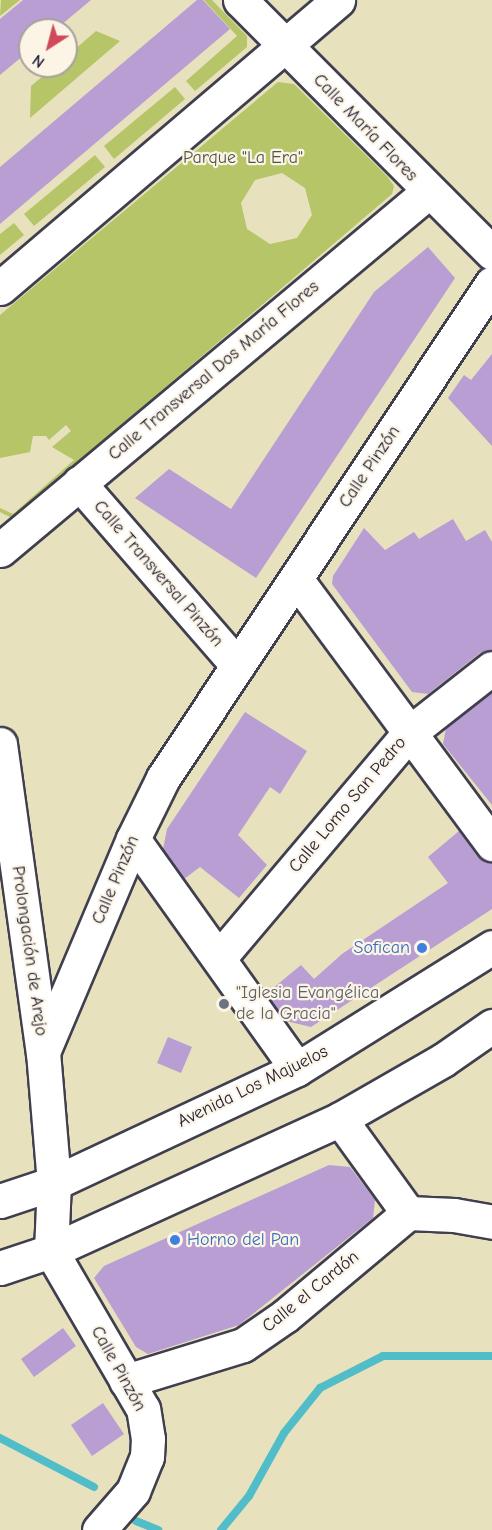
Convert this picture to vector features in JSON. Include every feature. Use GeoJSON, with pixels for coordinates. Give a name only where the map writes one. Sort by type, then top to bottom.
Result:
{"type":"FeatureCollection","features":[{"type":"Feature","properties":{"kind":"street","name":"Calle María Flores"},"geometry":{"type":"LineString","coordinates":[[240,0],[428,192],[492,253]]}},
{"type":"Feature","properties":{"kind":"street"},"geometry":{"type":"LineString","coordinates":[[0,288],[338,0]]}},
{"type":"Feature","properties":{"kind":"street","name":"Calle Transversal Dos María Flores"},"geometry":{"type":"LineString","coordinates":[[0,550],[428,192]]}},
{"type":"Feature","properties":{"kind":"street","name":"Calle Pinzón"},"geometry":{"type":"LineString","coordinates":[[99,1530],[133,1491],[147,1457],[143,1409],[51,1251],[54,1183],[43,1052],[133,839],[163,778],[492,283]]}},
{"type":"Feature","properties":{"kind":"street","name":"Calle Transversal Pinzón"},"geometry":{"type":"LineString","coordinates":[[79,483],[238,666]]}},
{"type":"Feature","properties":{"kind":"street"},"geometry":{"type":"LineString","coordinates":[[296,579],[492,844]]}},
{"type":"Feature","properties":{"kind":"street","name":"Calle Lomo San Pedro"},"geometry":{"type":"LineString","coordinates":[[219,958],[409,733],[492,668]]}},
{"type":"Feature","properties":{"kind":"street","name":"Prolongación de Arejo"},"geometry":{"type":"LineString","coordinates":[[0,744],[43,1052]]}},
{"type":"Feature","properties":{"kind":"street"},"geometry":{"type":"LineString","coordinates":[[133,839],[297,1069]]}},
{"type":"Feature","properties":{"kind":"street","name":"Avenida Los Majuelos"},"geometry":{"type":"LineString","coordinates":[[0,1201],[54,1183],[297,1069],[430,989],[492,947]]}},
{"type":"Feature","properties":{"kind":"street"},"geometry":{"type":"LineString","coordinates":[[0,1268],[51,1251],[340,1119],[443,1060],[492,1026]]}},
{"type":"Feature","properties":{"kind":"street"},"geometry":{"type":"LineString","coordinates":[[340,1119],[408,1213],[454,1215],[492,1222]]}},
{"type":"Feature","properties":{"kind":"street","name":"Calle el Cardón"},"geometry":{"type":"LineString","coordinates":[[126,1381],[243,1345],[285,1316],[408,1213]]}},
{"type":"Feature","properties":{"kind":"green space"},"geometry":{"type":"Polygon","coordinates":[[[1,0],[20,0],[0,16],[1,0]]]}},
{"type":"Feature","properties":{"kind":"green space"},"geometry":{"type":"Polygon","coordinates":[[[204,0],[212,0],[247,36],[247,47],[195,91],[186,81],[237,36],[204,0]]]}},
{"type":"Feature","properties":{"kind":"green space"},"geometry":{"type":"Polygon","coordinates":[[[96,31],[120,41],[78,77],[78,47],[96,31]]]}},
{"type":"Feature","properties":{"kind":"green space"},"geometry":{"type":"Polygon","coordinates":[[[41,78],[77,78],[30,118],[31,86],[41,78]]]}},
{"type":"Feature","properties":{"kind":"green space","name":"Parque \"La Era\""},"geometry":{"type":"Polygon","coordinates":[[[278,82],[294,84],[387,176],[394,186],[392,194],[12,518],[0,512],[0,508],[13,514],[74,460],[52,447],[71,431],[66,425],[49,440],[46,436],[33,436],[30,452],[0,458],[0,315],[278,82]],[[282,173],[255,180],[241,203],[247,229],[270,244],[297,238],[312,215],[305,188],[282,173]]]}},
{"type":"Feature","properties":{"kind":"green space"},"geometry":{"type":"Polygon","coordinates":[[[175,87],[185,99],[114,159],[104,146],[175,87]]]}},
{"type":"Feature","properties":{"kind":"green space"},"geometry":{"type":"Polygon","coordinates":[[[95,155],[105,167],[34,226],[24,214],[95,155]]]}},
{"type":"Feature","properties":{"kind":"green space"},"geometry":{"type":"Polygon","coordinates":[[[14,223],[24,235],[0,255],[0,234],[14,223]]]}},
{"type":"Feature","properties":{"kind":"building"},"geometry":{"type":"Polygon","coordinates":[[[23,0],[91,0],[69,18],[18,18],[18,60],[0,75],[0,19],[23,0]]]}},
{"type":"Feature","properties":{"kind":"building"},"geometry":{"type":"Polygon","coordinates":[[[197,0],[203,0],[230,29],[0,224],[0,167],[197,0]]]}},
{"type":"Feature","properties":{"kind":"building"},"geometry":{"type":"Polygon","coordinates":[[[428,247],[455,278],[256,578],[135,498],[169,469],[231,509],[374,292],[428,247]]]}},
{"type":"Feature","properties":{"kind":"building"},"geometry":{"type":"Polygon","coordinates":[[[492,354],[492,446],[448,398],[464,375],[471,380],[492,354]]]}},
{"type":"Feature","properties":{"kind":"building"},"geometry":{"type":"Polygon","coordinates":[[[453,519],[466,541],[485,530],[492,542],[492,650],[480,653],[428,694],[412,692],[332,584],[333,576],[364,528],[385,550],[414,532],[419,539],[453,519]]]}},
{"type":"Feature","properties":{"kind":"building"},"geometry":{"type":"Polygon","coordinates":[[[492,692],[492,805],[443,744],[446,728],[492,692]]]}},
{"type":"Feature","properties":{"kind":"building"},"geometry":{"type":"Polygon","coordinates":[[[245,712],[307,751],[280,794],[270,787],[238,835],[267,865],[239,898],[200,867],[184,879],[163,849],[167,829],[245,712]]]}},
{"type":"Feature","properties":{"kind":"building"},"geometry":{"type":"Polygon","coordinates":[[[459,831],[477,856],[492,862],[492,909],[311,1027],[286,1021],[266,994],[301,965],[314,979],[342,954],[448,883],[428,857],[459,831]]]}},
{"type":"Feature","properties":{"kind":"building"},"geometry":{"type":"Polygon","coordinates":[[[168,1037],[192,1047],[181,1073],[157,1063],[168,1037]]]}},
{"type":"Feature","properties":{"kind":"building"},"geometry":{"type":"Polygon","coordinates":[[[329,1165],[350,1167],[375,1200],[373,1218],[239,1325],[148,1354],[136,1347],[94,1278],[104,1266],[329,1165]]]}},
{"type":"Feature","properties":{"kind":"building"},"geometry":{"type":"Polygon","coordinates":[[[63,1328],[76,1346],[34,1377],[21,1359],[63,1328]]]}},
{"type":"Feature","properties":{"kind":"building"},"geometry":{"type":"Polygon","coordinates":[[[103,1403],[124,1434],[92,1456],[71,1425],[103,1403]]]}},
{"type":"Feature","properties":{"kind":"waterway"},"geometry":{"type":"LineString","coordinates":[[221,1530],[249,1496],[284,1433],[320,1388],[383,1356],[492,1356]]}},
{"type":"Feature","properties":{"kind":"waterway"},"geometry":{"type":"LineString","coordinates":[[0,1438],[94,1487]]}},
{"type":"Feature","properties":{"kind":"waterway"},"geometry":{"type":"LineString","coordinates":[[136,1521],[158,1530]]}},
{"type":"Feature","properties":{"kind":"place","name":"Sofican"},"geometry":{"type":"Point","coordinates":[422,948]}},
{"type":"Feature","properties":{"kind":"place","name":"\"Iglesia Evangélica de la Gracia\""},"geometry":{"type":"Point","coordinates":[224,1004]}},
{"type":"Feature","properties":{"kind":"place","name":"Horno del Pan"},"geometry":{"type":"Point","coordinates":[175,1240]}}]}
